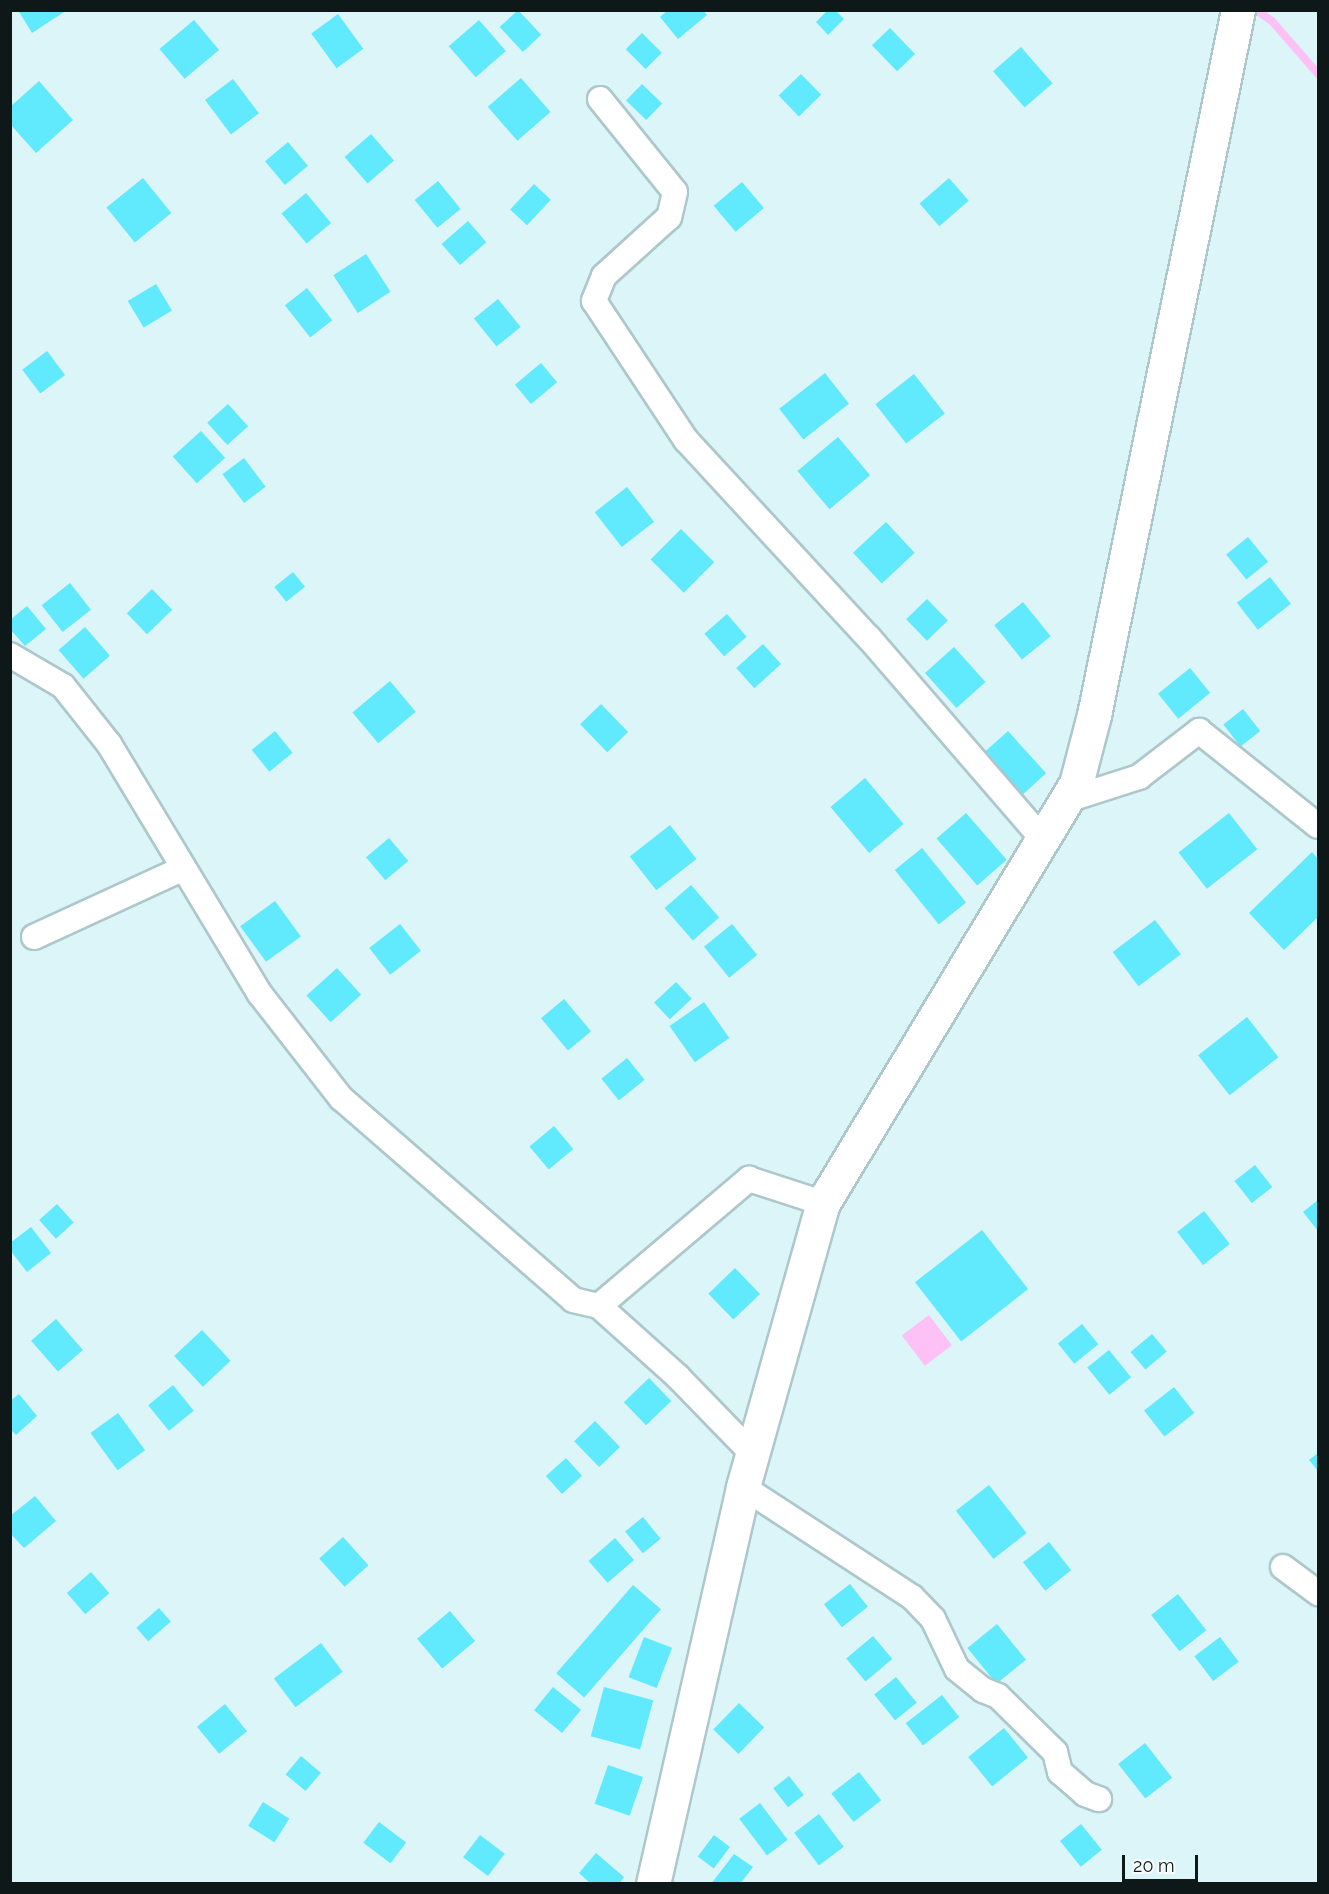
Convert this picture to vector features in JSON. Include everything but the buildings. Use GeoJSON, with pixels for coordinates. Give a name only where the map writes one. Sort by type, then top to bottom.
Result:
{"type":"FeatureCollection","features":[{"type":"Feature","properties":{"kind":"main road"},"geometry":{"type":"LineString","coordinates":[[653,1884],[743,1487],[823,1203],[988,924],[1044,841],[1076,784],[1094,715],[1238,10]]}},
{"type":"Feature","properties":{"kind":"street"},"geometry":{"type":"LineString","coordinates":[[600,99],[675,192],[669,217],[604,276],[594,301],[686,440],[869,638],[1044,841]]}},
{"type":"Feature","properties":{"kind":"street"},"geometry":{"type":"LineString","coordinates":[[10,655],[63,686],[109,744],[182,870],[260,994],[341,1098],[573,1300],[599,1306],[678,1377],[753,1454]]}},
{"type":"Feature","properties":{"kind":"street"},"geometry":{"type":"LineString","coordinates":[[1067,800],[1139,777],[1199,731],[1318,826]]}},
{"type":"Feature","properties":{"kind":"street"},"geometry":{"type":"LineString","coordinates":[[34,937],[182,870]]}},
{"type":"Feature","properties":{"kind":"street"},"geometry":{"type":"LineString","coordinates":[[599,1306],[749,1179],[823,1203]]}},
{"type":"Feature","properties":{"kind":"street"},"geometry":{"type":"LineString","coordinates":[[743,1487],[912,1597],[933,1619],[957,1669],[983,1690],[998,1696],[1055,1752],[1060,1772],[1085,1794],[1099,1799]]}},
{"type":"Feature","properties":{"kind":"street"},"geometry":{"type":"LineString","coordinates":[[1283,1568],[1318,1593]]}},
{"type":"Feature","properties":{"kind":"shaded area"},"geometry":{"type":"Polygon","coordinates":[[[929,1315],[952,1345],[925,1366],[902,1335],[929,1315]]]}},
{"type":"Feature","properties":{"kind":"waterway"},"geometry":{"type":"LineString","coordinates":[[1256,10],[1272,21],[1318,74]]}}]}
